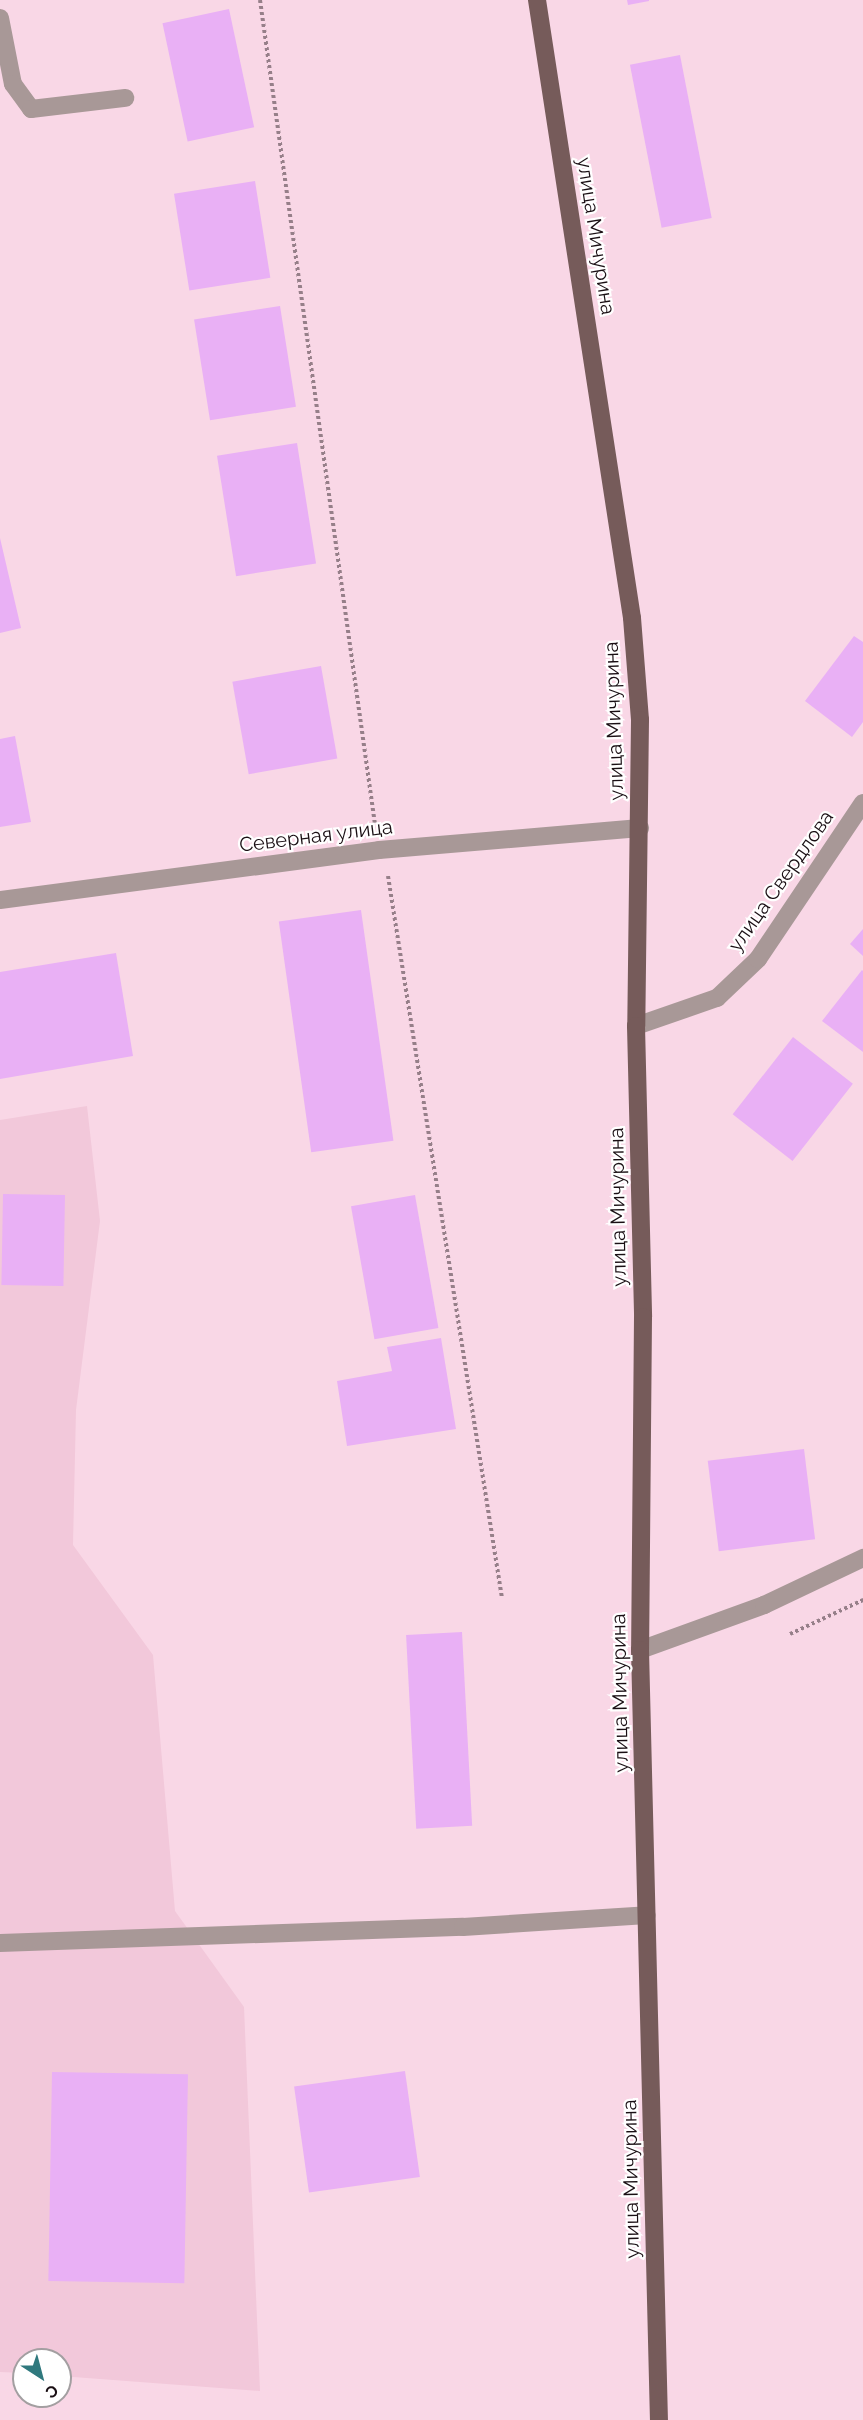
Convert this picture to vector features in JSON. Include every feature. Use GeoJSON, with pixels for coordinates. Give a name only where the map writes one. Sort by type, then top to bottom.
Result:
{"type":"FeatureCollection","features":[{"type":"Feature","properties":{"kind":"main road","name":"улица Мичурина"},"geometry":{"type":"LineString","coordinates":[[537,0],[632,618],[640,720],[636,1026],[643,1317],[640,1650],[659,2420]]}},
{"type":"Feature","properties":{"kind":"street"},"geometry":{"type":"LineString","coordinates":[[0,18],[13,84],[31,109],[125,98]]}},
{"type":"Feature","properties":{"kind":"street","name":"улица Свердлова"},"geometry":{"type":"LineString","coordinates":[[636,1026],[717,998],[758,959],[863,803]]}},
{"type":"Feature","properties":{"kind":"street","name":"Северная улица"},"geometry":{"type":"LineString","coordinates":[[0,900],[379,850],[640,828]]}},
{"type":"Feature","properties":{"kind":"street"},"geometry":{"type":"LineString","coordinates":[[640,1650],[764,1605],[863,1558]]}},
{"type":"Feature","properties":{"kind":"street"},"geometry":{"type":"LineString","coordinates":[[0,1943],[463,1927],[647,1915]]}},
{"type":"Feature","properties":{"kind":"path"},"geometry":{"type":"LineString","coordinates":[[260,0],[379,850],[392,886],[501,1598]]}},
{"type":"Feature","properties":{"kind":"path"},"geometry":{"type":"LineString","coordinates":[[790,1635],[863,1600]]}},
{"type":"Feature","properties":{"kind":"shaded area"},"geometry":{"type":"Polygon","coordinates":[[[87,1106],[100,1221],[76,1410],[73,1545],[153,1655],[175,1911],[244,2007],[260,2391],[72,2377],[72,2348],[12,2348],[12,2372],[0,2372],[0,1120],[87,1106]]]}},
{"type":"Feature","properties":{"kind":"building"},"geometry":{"type":"Polygon","coordinates":[[[627,0],[649,0],[649,1],[628,5],[627,0]]]}},
{"type":"Feature","properties":{"kind":"building"},"geometry":{"type":"Polygon","coordinates":[[[229,9],[254,127],[188,141],[162,23],[229,9]]]}},
{"type":"Feature","properties":{"kind":"building"},"geometry":{"type":"Polygon","coordinates":[[[680,55],[712,218],[662,228],[630,65],[680,55]]]}},
{"type":"Feature","properties":{"kind":"building"},"geometry":{"type":"Polygon","coordinates":[[[255,181],[270,278],[189,291],[174,194],[255,181]]]}},
{"type":"Feature","properties":{"kind":"building"},"geometry":{"type":"Polygon","coordinates":[[[280,306],[296,407],[210,420],[194,320],[280,306]]]}},
{"type":"Feature","properties":{"kind":"building"},"geometry":{"type":"Polygon","coordinates":[[[297,443],[316,563],[236,576],[217,456],[297,443]]]}},
{"type":"Feature","properties":{"kind":"building"},"geometry":{"type":"Polygon","coordinates":[[[0,538],[21,628],[0,633],[0,538]]]}},
{"type":"Feature","properties":{"kind":"building"},"geometry":{"type":"Polygon","coordinates":[[[854,636],[863,642],[863,722],[852,737],[805,701],[854,636]]]}},
{"type":"Feature","properties":{"kind":"building"},"geometry":{"type":"Polygon","coordinates":[[[321,666],[337,759],[249,774],[232,682],[321,666]]]}},
{"type":"Feature","properties":{"kind":"building"},"geometry":{"type":"Polygon","coordinates":[[[15,736],[31,822],[0,827],[0,739],[15,736]]]}},
{"type":"Feature","properties":{"kind":"building"},"geometry":{"type":"Polygon","coordinates":[[[361,910],[393,1141],[311,1152],[279,922],[361,910]]]}},
{"type":"Feature","properties":{"kind":"building"},"geometry":{"type":"Polygon","coordinates":[[[863,929],[863,956],[850,944],[863,929]]]}},
{"type":"Feature","properties":{"kind":"building"},"geometry":{"type":"Polygon","coordinates":[[[116,953],[133,1056],[0,1079],[0,972],[116,953]]]}},
{"type":"Feature","properties":{"kind":"building"},"geometry":{"type":"Polygon","coordinates":[[[863,971],[863,1052],[822,1021],[863,971]]]}},
{"type":"Feature","properties":{"kind":"building"},"geometry":{"type":"Polygon","coordinates":[[[793,1037],[853,1084],[793,1161],[733,1114],[793,1037]]]}},
{"type":"Feature","properties":{"kind":"building"},"geometry":{"type":"Polygon","coordinates":[[[3,1194],[65,1195],[63,1286],[1,1285],[3,1194]]]}},
{"type":"Feature","properties":{"kind":"building"},"geometry":{"type":"Polygon","coordinates":[[[415,1195],[438,1328],[374,1339],[351,1206],[415,1195]]]}},
{"type":"Feature","properties":{"kind":"building"},"geometry":{"type":"Polygon","coordinates":[[[441,1338],[456,1429],[347,1446],[337,1381],[392,1371],[387,1347],[441,1338]]]}},
{"type":"Feature","properties":{"kind":"building"},"geometry":{"type":"Polygon","coordinates":[[[804,1449],[815,1539],[719,1551],[708,1461],[804,1449]]]}},
{"type":"Feature","properties":{"kind":"building"},"geometry":{"type":"Polygon","coordinates":[[[462,1632],[472,1826],[416,1829],[406,1635],[462,1632]]]}},
{"type":"Feature","properties":{"kind":"building"},"geometry":{"type":"Polygon","coordinates":[[[405,2071],[420,2177],[309,2193],[294,2087],[405,2071]]]}},
{"type":"Feature","properties":{"kind":"building"},"geometry":{"type":"Polygon","coordinates":[[[52,2072],[188,2074],[184,2283],[48,2281],[52,2072]]]}}]}
